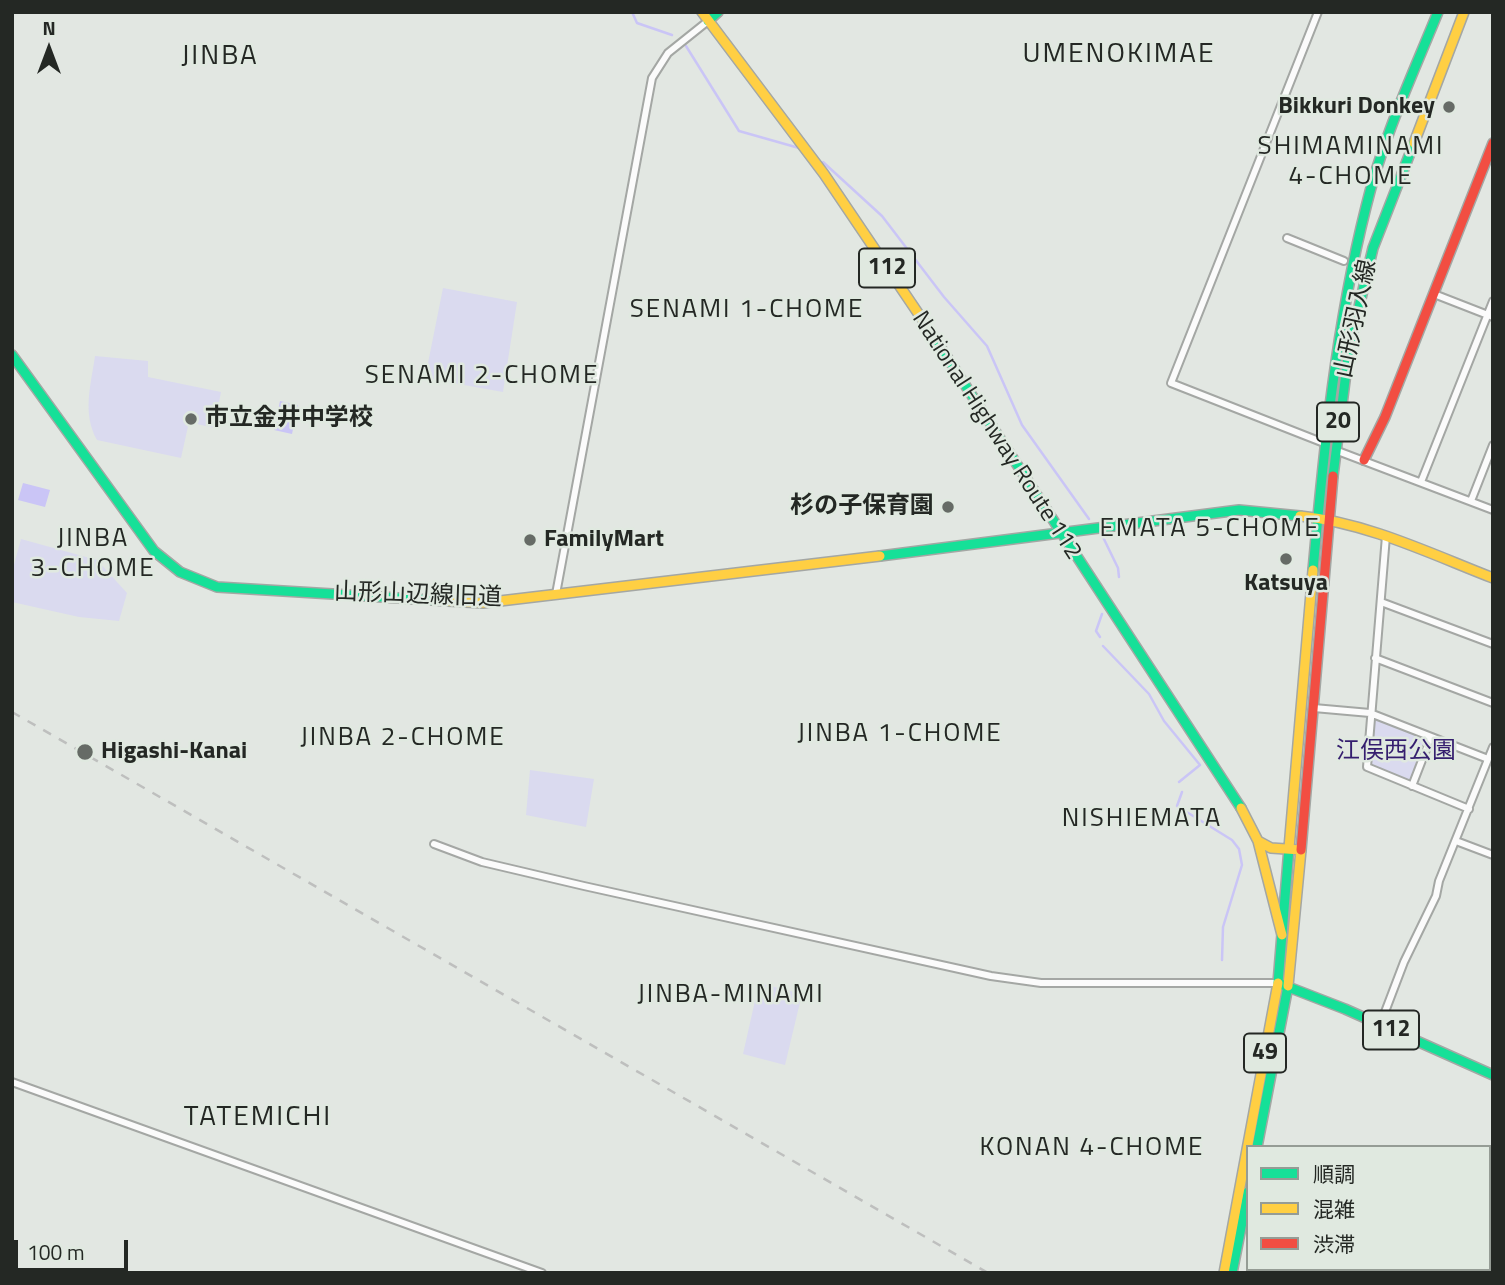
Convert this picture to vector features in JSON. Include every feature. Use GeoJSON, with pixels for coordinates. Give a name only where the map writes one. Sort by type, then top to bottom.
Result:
{"type":"FeatureCollection","features":[{"type":"Feature","properties":{"kind":"main road"},"geometry":{"type":"LineString","coordinates":[[705,16],[718,12]]}},
{"type":"Feature","properties":{"kind":"main road","name":"山形羽入線"},"geometry":{"type":"LineString","coordinates":[[1289,848],[1324,443],[1334,360],[1366,205],[1398,111],[1438,12]]}},
{"type":"Feature","properties":{"kind":"main road","name":"山形羽入線"},"geometry":{"type":"LineString","coordinates":[[1301,850],[1335,450],[1349,349],[1373,248],[1464,12]]}},
{"type":"Feature","properties":{"kind":"main road","name":"National Highway Route 112"},"geometry":{"type":"LineString","coordinates":[[705,16],[842,199],[1012,458],[1058,534],[1238,803],[1258,841],[1282,935]]}},
{"type":"Feature","properties":{"kind":"main road"},"geometry":{"type":"LineString","coordinates":[[1364,460],[1385,417],[1493,143]]}},
{"type":"Feature","properties":{"kind":"main road","name":"山形山辺線旧道"},"geometry":{"type":"LineString","coordinates":[[12,355],[154,551],[172,566],[202,582],[239,590],[482,603],[1058,534],[1224,510],[1329,519],[1386,536],[1493,578]]}},
{"type":"Feature","properties":{"kind":"main road"},"geometry":{"type":"LineString","coordinates":[[1258,841],[1271,848],[1301,850],[1288,986]]}},
{"type":"Feature","properties":{"kind":"main road"},"geometry":{"type":"LineString","coordinates":[[1278,983],[1289,848]]}},
{"type":"Feature","properties":{"kind":"main road","name":"112"},"geometry":{"type":"LineString","coordinates":[[1278,983],[1493,1074]]}},
{"type":"Feature","properties":{"kind":"main road","name":"49"},"geometry":{"type":"LineString","coordinates":[[1257,1145],[1257,1124],[1278,983]]}},
{"type":"Feature","properties":{"kind":"main road","name":"49"},"geometry":{"type":"LineString","coordinates":[[1252,1145],[1288,986]]}},
{"type":"Feature","properties":{"kind":"main road","name":"49"},"geometry":{"type":"LineString","coordinates":[[1224,1273],[1246,1174]]}},
{"type":"Feature","properties":{"kind":"main road"},"geometry":{"type":"LineString","coordinates":[[1232,1273],[1246,1202]]}},
{"type":"Feature","properties":{"kind":"street"},"geometry":{"type":"LineString","coordinates":[[1318,12],[1171,383],[1324,443]]}},
{"type":"Feature","properties":{"kind":"street"},"geometry":{"type":"LineString","coordinates":[[556,594],[652,78],[668,53],[705,16]]}},
{"type":"Feature","properties":{"kind":"street"},"geometry":{"type":"LineString","coordinates":[[1287,238],[1345,261]]}},
{"type":"Feature","properties":{"kind":"street"},"geometry":{"type":"LineString","coordinates":[[1434,294],[1490,316]]}},
{"type":"Feature","properties":{"kind":"street"},"geometry":{"type":"LineString","coordinates":[[1421,482],[1490,316],[1493,301]]}},
{"type":"Feature","properties":{"kind":"street"},"geometry":{"type":"LineString","coordinates":[[1471,501],[1493,445]]}},
{"type":"Feature","properties":{"kind":"street"},"geometry":{"type":"LineString","coordinates":[[1335,450],[1493,510]]}},
{"type":"Feature","properties":{"kind":"street"},"geometry":{"type":"LineString","coordinates":[[1386,536],[1367,767],[1469,809]]}},
{"type":"Feature","properties":{"kind":"street"},"geometry":{"type":"LineString","coordinates":[[1381,602],[1493,644]]}},
{"type":"Feature","properties":{"kind":"street"},"geometry":{"type":"LineString","coordinates":[[1375,658],[1493,703]]}},
{"type":"Feature","properties":{"kind":"street"},"geometry":{"type":"LineString","coordinates":[[1314,708],[1370,713],[1488,759]]}},
{"type":"Feature","properties":{"kind":"street"},"geometry":{"type":"LineString","coordinates":[[1412,786],[1431,737]]}},
{"type":"Feature","properties":{"kind":"street"},"geometry":{"type":"LineString","coordinates":[[1380,1025],[1404,962],[1436,896],[1493,747]]}},
{"type":"Feature","properties":{"kind":"street"},"geometry":{"type":"LineString","coordinates":[[1456,841],[1493,855]]}},
{"type":"Feature","properties":{"kind":"street"},"geometry":{"type":"LineString","coordinates":[[434,844],[482,862],[991,976],[1054,983],[1278,983]]}},
{"type":"Feature","properties":{"kind":"street"},"geometry":{"type":"LineString","coordinates":[[12,1082],[541,1273]]}},
{"type":"Feature","properties":{"kind":"green space"},"geometry":{"type":"Polygon","coordinates":[[[443,288],[517,302],[503,392],[425,378],[443,288]]]}},
{"type":"Feature","properties":{"kind":"green space"},"geometry":{"type":"Polygon","coordinates":[[[95,356],[148,361],[148,377],[221,392],[214,428],[189,422],[181,458],[97,440],[92,430],[89,409],[95,356]]]}},
{"type":"Feature","properties":{"kind":"green space"},"geometry":{"type":"Polygon","coordinates":[[[21,539],[97,560],[127,593],[119,621],[79,617],[12,602],[12,572],[21,539]]]}},
{"type":"Feature","properties":{"kind":"green space","name":"江俣西公園"},"geometry":{"type":"Polygon","coordinates":[[[1370,713],[1431,737],[1412,786],[1367,767],[1370,713]]]}},
{"type":"Feature","properties":{"kind":"green space"},"geometry":{"type":"Polygon","coordinates":[[[530,770],[594,779],[586,827],[526,815],[530,770]]]}},
{"type":"Feature","properties":{"kind":"green space"},"geometry":{"type":"Polygon","coordinates":[[[759,983],[802,994],[785,1065],[743,1054],[759,983]]]}},
{"type":"Feature","properties":{"kind":"green space"},"geometry":{"type":"Polygon","coordinates":[[[1371,1271],[1438,1271],[1438,1273],[1370,1273],[1371,1271]]]}},
{"type":"Feature","properties":{"kind":"shaded area"},"geometry":{"type":"Polygon","coordinates":[[[280,401],[298,405],[292,434],[274,430],[280,401]]]}},
{"type":"Feature","properties":{"kind":"shaded area"},"geometry":{"type":"Polygon","coordinates":[[[23,483],[50,490],[45,507],[18,500],[23,483]]]}},
{"type":"Feature","properties":{"kind":"waterway"},"geometry":{"type":"LineString","coordinates":[[632,12],[637,23],[672,35]]}},
{"type":"Feature","properties":{"kind":"waterway"},"geometry":{"type":"LineString","coordinates":[[686,46],[739,131],[799,148]]}},
{"type":"Feature","properties":{"kind":"waterway"},"geometry":{"type":"LineString","coordinates":[[823,162],[882,216],[944,297],[987,346],[1022,425],[1089,519]]}},
{"type":"Feature","properties":{"kind":"waterway"},"geometry":{"type":"LineString","coordinates":[[1101,533],[1118,568],[1119,577]]}},
{"type":"Feature","properties":{"kind":"waterway"},"geometry":{"type":"LineString","coordinates":[[1100,637],[1096,631],[1102,614]]}},
{"type":"Feature","properties":{"kind":"waterway"},"geometry":{"type":"LineString","coordinates":[[1103,646],[1149,694],[1164,721],[1200,765],[1179,782]]}},
{"type":"Feature","properties":{"kind":"waterway"},"geometry":{"type":"LineString","coordinates":[[1182,792],[1177,806],[1232,840],[1239,849],[1242,865],[1223,927],[1222,960]]}},
{"type":"Feature","properties":{"kind":"railway"},"geometry":{"type":"LineString","coordinates":[[12,712],[988,1273]]}},
{"type":"Feature","properties":{"kind":"traffic: fast"},"geometry":{"type":"LineString","coordinates":[[708,21],[718,12]]}},
{"type":"Feature","properties":{"kind":"traffic: fast"},"geometry":{"type":"LineString","coordinates":[[1313,570],[1332,387],[1366,207],[1398,108],[1438,12]]}},
{"type":"Feature","properties":{"kind":"traffic: fast"},"geometry":{"type":"LineString","coordinates":[[1333,476],[1349,349],[1373,248],[1414,143]]}},
{"type":"Feature","properties":{"kind":"traffic: fast"},"geometry":{"type":"LineString","coordinates":[[924,322],[1241,808]]}},
{"type":"Feature","properties":{"kind":"traffic: fast"},"geometry":{"type":"LineString","coordinates":[[12,355],[154,551],[180,572],[217,587],[448,601]]}},
{"type":"Feature","properties":{"kind":"traffic: fast"},"geometry":{"type":"LineString","coordinates":[[880,556],[1239,510],[1300,516]]}},
{"type":"Feature","properties":{"kind":"traffic: fast"},"geometry":{"type":"LineString","coordinates":[[1289,848],[1278,983],[1345,1009],[1493,1075]]}},
{"type":"Feature","properties":{"kind":"traffic: fast"},"geometry":{"type":"LineString","coordinates":[[1257,1145],[1288,986]]}},
{"type":"Feature","properties":{"kind":"traffic: fast"},"geometry":{"type":"LineString","coordinates":[[1232,1273],[1246,1202]]}},
{"type":"Feature","properties":{"kind":"traffic: slow"},"geometry":{"type":"LineString","coordinates":[[702,12],[824,174],[924,322]]}},
{"type":"Feature","properties":{"kind":"traffic: slow"},"geometry":{"type":"LineString","coordinates":[[1414,143],[1464,12]]}},
{"type":"Feature","properties":{"kind":"traffic: slow"},"geometry":{"type":"LineString","coordinates":[[1300,516],[1375,532],[1493,578]]}},
{"type":"Feature","properties":{"kind":"traffic: slow"},"geometry":{"type":"LineString","coordinates":[[448,601],[483,603],[880,556]]}},
{"type":"Feature","properties":{"kind":"traffic: slow"},"geometry":{"type":"LineString","coordinates":[[1289,848],[1313,570]]}},
{"type":"Feature","properties":{"kind":"traffic: slow"},"geometry":{"type":"LineString","coordinates":[[1241,808],[1258,841],[1282,935]]}},
{"type":"Feature","properties":{"kind":"traffic: slow"},"geometry":{"type":"LineString","coordinates":[[1258,841],[1271,848],[1301,850],[1288,986]]}},
{"type":"Feature","properties":{"kind":"traffic: slow"},"geometry":{"type":"LineString","coordinates":[[1248,1145],[1278,983]]}},
{"type":"Feature","properties":{"kind":"traffic: slow"},"geometry":{"type":"LineString","coordinates":[[1224,1273],[1246,1155]]}},
{"type":"Feature","properties":{"kind":"traffic: jam"},"geometry":{"type":"LineString","coordinates":[[1364,460],[1385,417],[1493,143]]}},
{"type":"Feature","properties":{"kind":"traffic: jam"},"geometry":{"type":"LineString","coordinates":[[1301,850],[1333,476]]}},
{"type":"Feature","properties":{"kind":"place","name":"Bikkuri Donkey"},"geometry":{"type":"Point","coordinates":[1449,107]}},
{"type":"Feature","properties":{"kind":"place","name":"市立金井中学校"},"geometry":{"type":"Point","coordinates":[191,419]}},
{"type":"Feature","properties":{"kind":"place","name":"杉の子保育園"},"geometry":{"type":"Point","coordinates":[948,507]}},
{"type":"Feature","properties":{"kind":"place","name":"FamilyMart"},"geometry":{"type":"Point","coordinates":[530,540]}},
{"type":"Feature","properties":{"kind":"place","name":"Katsuya"},"geometry":{"type":"Point","coordinates":[1286,559]}},
{"type":"Feature","properties":{"kind":"place","name":"Higashi-Kanai"},"geometry":{"type":"Point","coordinates":[85,752]}},
{"type":"Feature","properties":{"kind":"district","name":"UMENOKIMAE"},"geometry":{"type":"Point","coordinates":[1119,55]}},
{"type":"Feature","properties":{"kind":"district","name":"JINBA"},"geometry":{"type":"Point","coordinates":[220,57]}},
{"type":"Feature","properties":{"kind":"district","name":"SHIMAMINAMI 4-CHOME"},"geometry":{"type":"Point","coordinates":[1351,163]}},
{"type":"Feature","properties":{"kind":"district","name":"SENAMI 1-CHOME"},"geometry":{"type":"Point","coordinates":[747,311]}},
{"type":"Feature","properties":{"kind":"district","name":"SENAMI 2-CHOME"},"geometry":{"type":"Point","coordinates":[482,377]}},
{"type":"Feature","properties":{"kind":"district","name":"EMATA 5-CHOME"},"geometry":{"type":"Point","coordinates":[1210,530]}},
{"type":"Feature","properties":{"kind":"district","name":"JINBA 3-CHOME"},"geometry":{"type":"Point","coordinates":[93,555]}},
{"type":"Feature","properties":{"kind":"district","name":"JINBA 1-CHOME"},"geometry":{"type":"Point","coordinates":[900,735]}},
{"type":"Feature","properties":{"kind":"district","name":"JINBA 2-CHOME"},"geometry":{"type":"Point","coordinates":[403,739]}},
{"type":"Feature","properties":{"kind":"district","name":"NISHIEMATA"},"geometry":{"type":"Point","coordinates":[1142,820]}},
{"type":"Feature","properties":{"kind":"district","name":"JINBA-MINAMI"},"geometry":{"type":"Point","coordinates":[731,996]}},
{"type":"Feature","properties":{"kind":"district","name":"TATEMICHI"},"geometry":{"type":"Point","coordinates":[258,1118]}},
{"type":"Feature","properties":{"kind":"district","name":"KONAN 4-CHOME"},"geometry":{"type":"Point","coordinates":[1092,1149]}}]}
